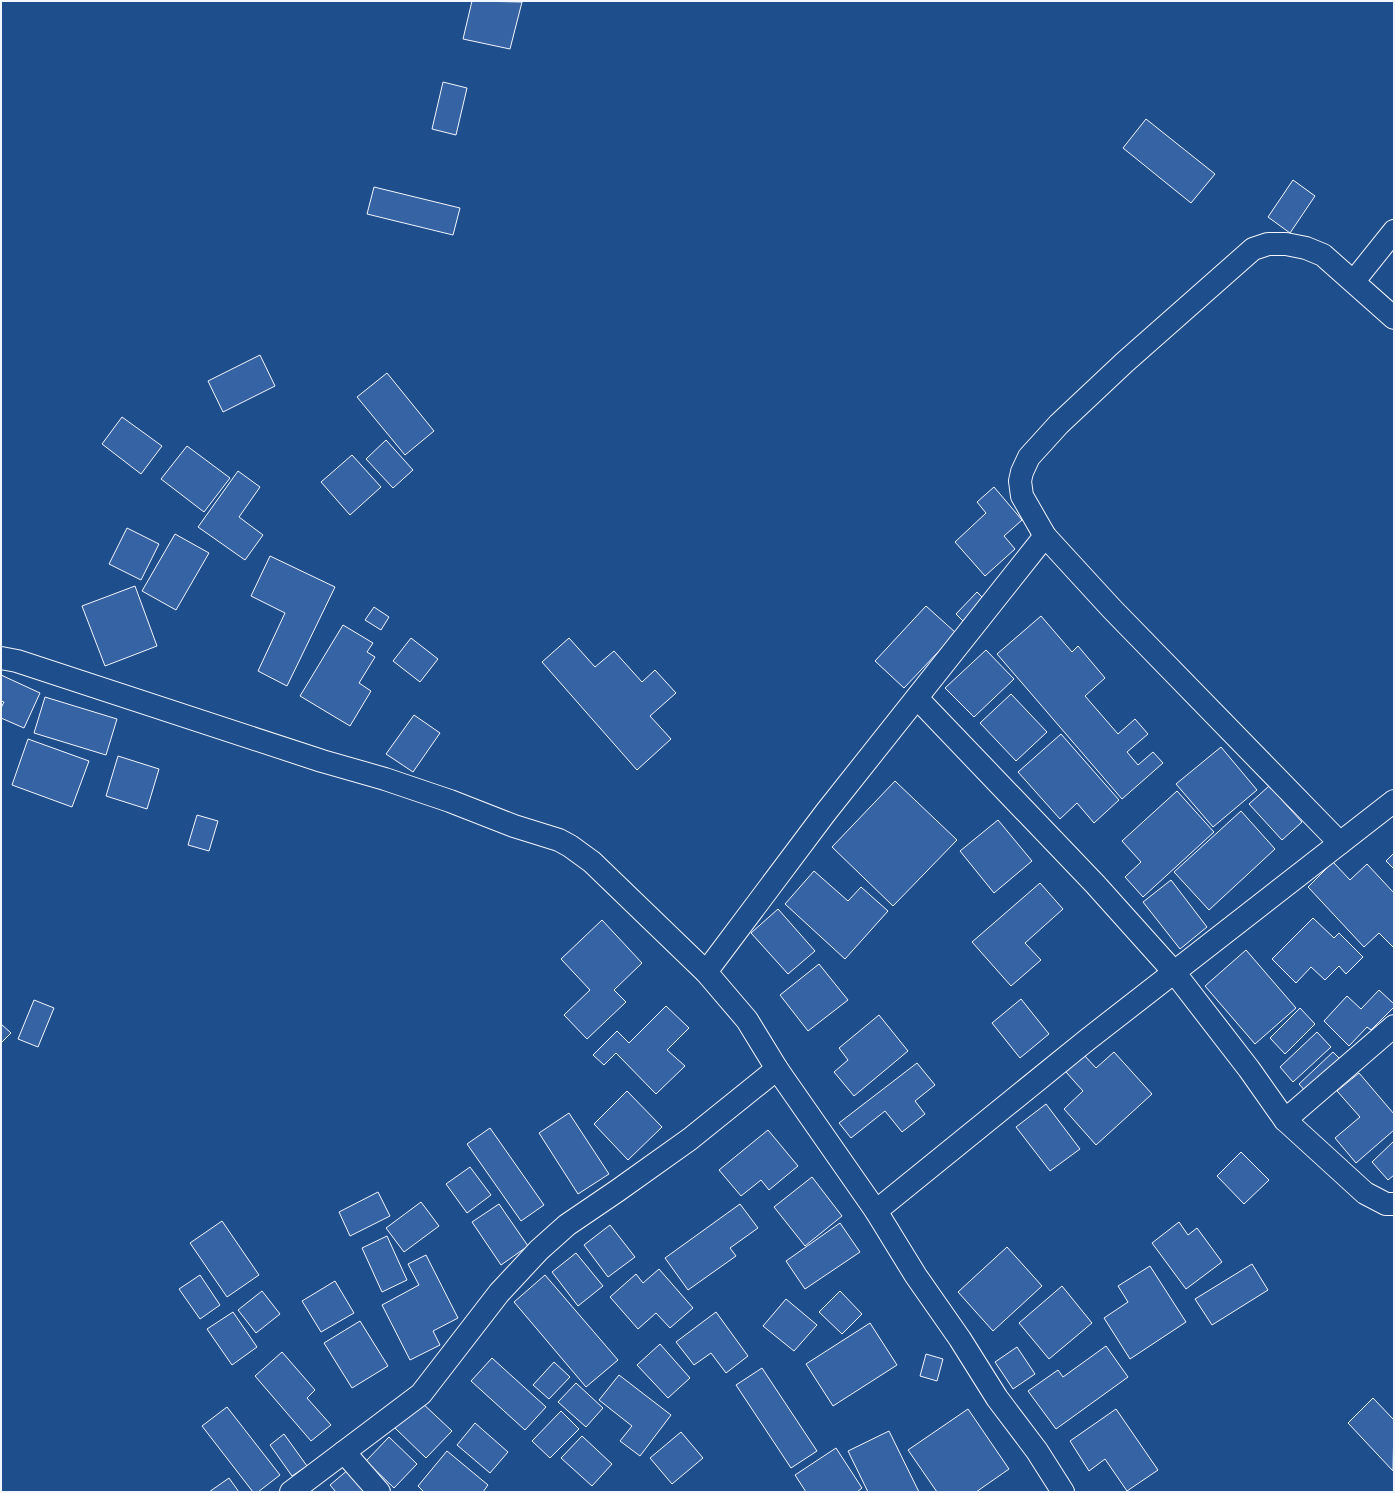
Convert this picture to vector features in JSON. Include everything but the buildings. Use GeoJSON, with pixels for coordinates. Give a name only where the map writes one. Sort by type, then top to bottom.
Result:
{"type":"FeatureCollection","features":[{"type":"Feature","properties":{"kind":"street"},"geometry":{"type":"LineString","coordinates":[[1354,281],[1394,231]]}},
{"type":"Feature","properties":{"kind":"street"},"geometry":{"type":"LineString","coordinates":[[1340,843],[1112,610],[1045,536],[1022,496],[1020,480],[1028,457],[1059,424],[1125,362],[1254,249],[1268,244],[1286,244],[1306,248],[1323,255],[1394,318]]}},
{"type":"Feature","properties":{"kind":"street"},"geometry":{"type":"LineString","coordinates":[[706,972],[826,812],[1045,536]]}},
{"type":"Feature","properties":{"kind":"street"},"geometry":{"type":"LineString","coordinates":[[1,658],[17,661],[322,762],[385,779],[450,801],[514,826],[560,840],[592,862],[706,972],[747,1020],[777,1069],[876,1211],[916,1276],[960,1339],[997,1398],[1036,1451],[1063,1492]]}},
{"type":"Feature","properties":{"kind":"street"},"geometry":{"type":"LineString","coordinates":[[917,698],[1095,884],[1174,972],[1249,1069],[1285,1120],[1365,1193],[1386,1204],[1394,1204]]}},
{"type":"Feature","properties":{"kind":"street"},"geometry":{"type":"LineString","coordinates":[[876,1211],[1087,1040],[1394,801]]}},
{"type":"Feature","properties":{"kind":"street"},"geometry":{"type":"LineString","coordinates":[[1285,1120],[1394,1026]]}},
{"type":"Feature","properties":{"kind":"street"},"geometry":{"type":"LineString","coordinates":[[291,1492],[421,1394],[499,1293],[539,1250],[568,1225],[690,1139],[777,1069]]}},
{"type":"Feature","properties":{"kind":"street"},"geometry":{"type":"LineString","coordinates":[[344,1452],[379,1492]]}}]}
